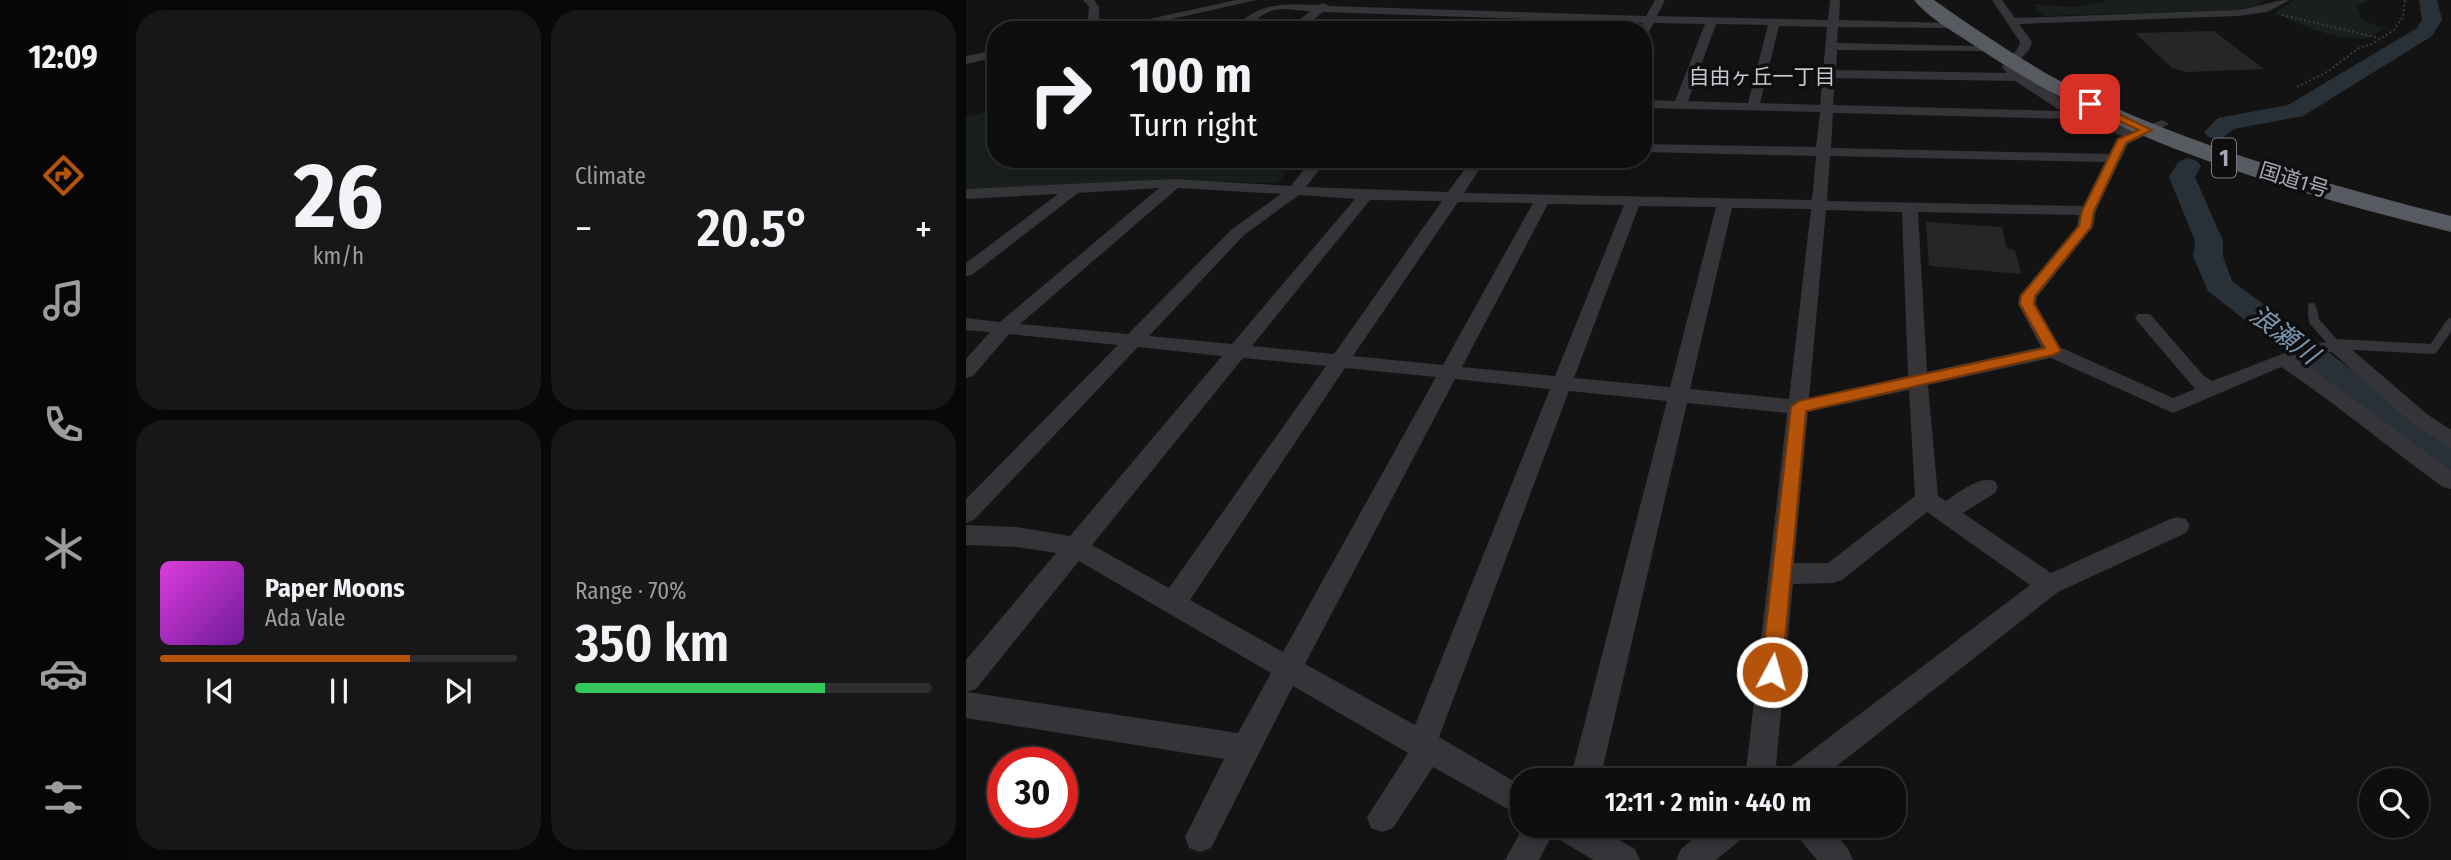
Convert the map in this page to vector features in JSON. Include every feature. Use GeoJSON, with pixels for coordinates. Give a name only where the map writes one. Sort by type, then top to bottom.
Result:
{"type":"FeatureCollection","features":[{"type":"Feature","properties":{"kind":"highway","name":"国道1号"},"geometry":{"type":"LineString","coordinates":[[1929,0],[2015,66],[2147,130],[2301,184],[2451,224]]}},
{"type":"Feature","properties":{"kind":"highway","name":"国道1号"},"geometry":{"type":"LineString","coordinates":[[2147,130],[2223,148],[2308,177],[2451,213]]}},
{"type":"Feature","properties":{"kind":"street"},"geometry":{"type":"LineString","coordinates":[[1088,0],[1094,6],[1093,21]]}},
{"type":"Feature","properties":{"kind":"street"},"geometry":{"type":"LineString","coordinates":[[1148,21],[1252,0]]}},
{"type":"Feature","properties":{"kind":"street"},"geometry":{"type":"LineString","coordinates":[[1304,21],[1331,0]]}},
{"type":"Feature","properties":{"kind":"street"},"geometry":{"type":"LineString","coordinates":[[1374,21],[1398,0]]}},
{"type":"Feature","properties":{"kind":"street"},"geometry":{"type":"LineString","coordinates":[[1447,18],[1462,0]]}},
{"type":"Feature","properties":{"kind":"street"},"geometry":{"type":"LineString","coordinates":[[1510,21],[1524,0]]}},
{"type":"Feature","properties":{"kind":"street"},"geometry":{"type":"LineString","coordinates":[[1649,20],[1660,0]]}},
{"type":"Feature","properties":{"kind":"street"},"geometry":{"type":"LineString","coordinates":[[1761,768],[1819,205],[1835,0]]}},
{"type":"Feature","properties":{"kind":"street"},"geometry":{"type":"LineString","coordinates":[[1929,0],[1950,26],[1978,49],[2015,66],[2077,115]]}},
{"type":"Feature","properties":{"kind":"street"},"geometry":{"type":"LineString","coordinates":[[1997,0],[2026,42],[2015,66]]}},
{"type":"Feature","properties":{"kind":"street"},"geometry":{"type":"LineString","coordinates":[[2011,21],[2259,10],[2285,0]]}},
{"type":"Feature","properties":{"kind":"street"},"geometry":{"type":"LineString","coordinates":[[1248,21],[1268,4],[1386,11],[1447,18],[1578,14],[1649,20],[1950,26]]}},
{"type":"Feature","properties":{"kind":"street"},"geometry":{"type":"LineString","coordinates":[[1574,21],[1578,14]]}},
{"type":"Feature","properties":{"kind":"street"},"geometry":{"type":"LineString","coordinates":[[1680,105],[1712,21]]}},
{"type":"Feature","properties":{"kind":"street"},"geometry":{"type":"LineString","coordinates":[[1753,107],[1774,23]]}},
{"type":"Feature","properties":{"kind":"street"},"geometry":{"type":"LineString","coordinates":[[1833,46],[1978,49]]}},
{"type":"Feature","properties":{"kind":"street"},"geometry":{"type":"LineString","coordinates":[[966,60],[987,55]]}},
{"type":"Feature","properties":{"kind":"street"},"geometry":{"type":"LineString","coordinates":[[1831,74],[2015,66]]}},
{"type":"Feature","properties":{"kind":"street"},"geometry":{"type":"LineString","coordinates":[[1652,104],[2077,115],[2147,130]]}},
{"type":"Feature","properties":{"kind":"street"},"geometry":{"type":"LineString","coordinates":[[2147,130],[2122,141],[2088,211],[2085,227],[2028,296],[2027,304],[2053,351],[2173,406],[2286,359],[2329,346],[2420,419],[2451,440]]}},
{"type":"Feature","properties":{"kind":"street"},"geometry":{"type":"LineString","coordinates":[[1652,148],[2114,158]]}},
{"type":"Feature","properties":{"kind":"street"},"geometry":{"type":"LineString","coordinates":[[966,514],[1238,232],[1294,192],[1313,168]]}},
{"type":"Feature","properties":{"kind":"street"},"geometry":{"type":"LineString","coordinates":[[1174,602],[1473,168]]}},
{"type":"Feature","properties":{"kind":"street"},"geometry":{"type":"LineString","coordinates":[[966,271],[1066,195],[1174,183],[1366,195],[2088,211]]}},
{"type":"Feature","properties":{"kind":"street"},"geometry":{"type":"LineString","coordinates":[[966,371],[1004,328],[1174,183]]}},
{"type":"Feature","properties":{"kind":"street"},"geometry":{"type":"LineString","coordinates":[[966,194],[1160,195]]}},
{"type":"Feature","properties":{"kind":"street"},"geometry":{"type":"LineString","coordinates":[[966,680],[1366,195]]}},
{"type":"Feature","properties":{"kind":"street"},"geometry":{"type":"LineString","coordinates":[[1199,837],[1543,199]]}},
{"type":"Feature","properties":{"kind":"street"},"geometry":{"type":"LineString","coordinates":[[1382,817],[1426,745],[1633,201]]}},
{"type":"Feature","properties":{"kind":"street"},"geometry":{"type":"LineString","coordinates":[[1588,768],[1726,203]]}},
{"type":"Feature","properties":{"kind":"street"},"geometry":{"type":"LineString","coordinates":[[1910,207],[1918,382],[1936,507],[2049,585]]}},
{"type":"Feature","properties":{"kind":"street"},"geometry":{"type":"LineString","coordinates":[[2144,318],[2196,380],[2210,390]]}},
{"type":"Feature","properties":{"kind":"street"},"geometry":{"type":"LineString","coordinates":[[966,324],[1799,407],[2053,351]]}},
{"type":"Feature","properties":{"kind":"street"},"geometry":{"type":"LineString","coordinates":[[2286,359],[2345,400],[2377,429],[2451,481]]}},
{"type":"Feature","properties":{"kind":"street"},"geometry":{"type":"LineString","coordinates":[[1782,572],[1802,575],[1833,573],[1936,507],[1987,487]]}},
{"type":"Feature","properties":{"kind":"street"},"geometry":{"type":"LineString","coordinates":[[1812,768],[2049,585],[2178,526]]}},
{"type":"Feature","properties":{"kind":"street"},"geometry":{"type":"LineString","coordinates":[[966,535],[1017,537],[1075,547],[1510,795]]}},
{"type":"Feature","properties":{"kind":"street"},"geometry":{"type":"LineString","coordinates":[[966,705],[1245,748]]}},
{"type":"Feature","properties":{"kind":"street"},"geometry":{"type":"LineString","coordinates":[[1521,860],[1534,838]]}},
{"type":"Feature","properties":{"kind":"street"},"geometry":{"type":"LineString","coordinates":[[1587,838],[1624,860]]}},
{"type":"Feature","properties":{"kind":"street"},"geometry":{"type":"LineString","coordinates":[[1692,860],[1719,838]]}},
{"type":"Feature","properties":{"kind":"street"},"geometry":{"type":"LineString","coordinates":[[1819,838],[1837,860]]}},
{"type":"Feature","properties":{"kind":"lane"},"geometry":{"type":"LineString","coordinates":[[2312,307],[2314,321],[2329,346],[2433,349],[2451,323]]}},
{"type":"Feature","properties":{"kind":"path"},"geometry":{"type":"LineString","coordinates":[[2297,87],[2327,72],[2394,30],[2403,16],[2405,0]]}},
{"type":"Feature","properties":{"kind":"path"},"geometry":{"type":"LineString","coordinates":[[2259,10],[2379,38]]}},
{"type":"Feature","properties":{"kind":"shaded area"},"geometry":{"type":"Polygon","coordinates":[[[2110,0],[2265,0],[2247,10],[2043,16],[2033,4],[2072,7],[2110,0]]]}},
{"type":"Feature","properties":{"kind":"shaded area"},"geometry":{"type":"Polygon","coordinates":[[[2294,0],[2369,0],[2357,6],[2361,19],[2384,29],[2372,36],[2354,39],[2319,31],[2275,13],[2294,0]]]}},
{"type":"Feature","properties":{"kind":"shaded area"},"geometry":{"type":"Polygon","coordinates":[[[987,111],[987,168],[1280,168],[1287,172],[1277,183],[1178,180],[966,189],[966,117],[987,111]]]}},
{"type":"Feature","properties":{"kind":"building"},"geometry":{"type":"Polygon","coordinates":[[[2214,31],[2264,69],[2187,72],[2172,68],[2135,33],[2214,31]]]}},
{"type":"Feature","properties":{"kind":"building"},"geometry":{"type":"Polygon","coordinates":[[[1926,222],[2002,227],[2007,249],[2015,250],[2021,274],[1929,266],[1926,222]]]}},
{"type":"Feature","properties":{"kind":"waterway","name":"浪瀬川"},"geometry":{"type":"LineString","coordinates":[[2216,132],[2226,123],[2295,111],[2425,32],[2432,20],[2428,0]]}},
{"type":"Feature","properties":{"kind":"waterway","name":"浪瀬川"},"geometry":{"type":"LineString","coordinates":[[2188,166],[2182,177],[2209,241],[2208,256],[2219,285],[2451,463]]}},
{"type":"Feature","properties":{"kind":"district","name":"自由ヶ丘一丁目"},"geometry":{"type":"Point","coordinates":[1762,77]}},
{"type":"Feature","properties":{"kind":"route"},"geometry":{"type":"LineString","coordinates":[[1772,672],[1799,407],[2053,351],[2027,304],[2028,296],[2085,227],[2088,211],[2122,141],[2147,130],[2090,104]]}}]}
